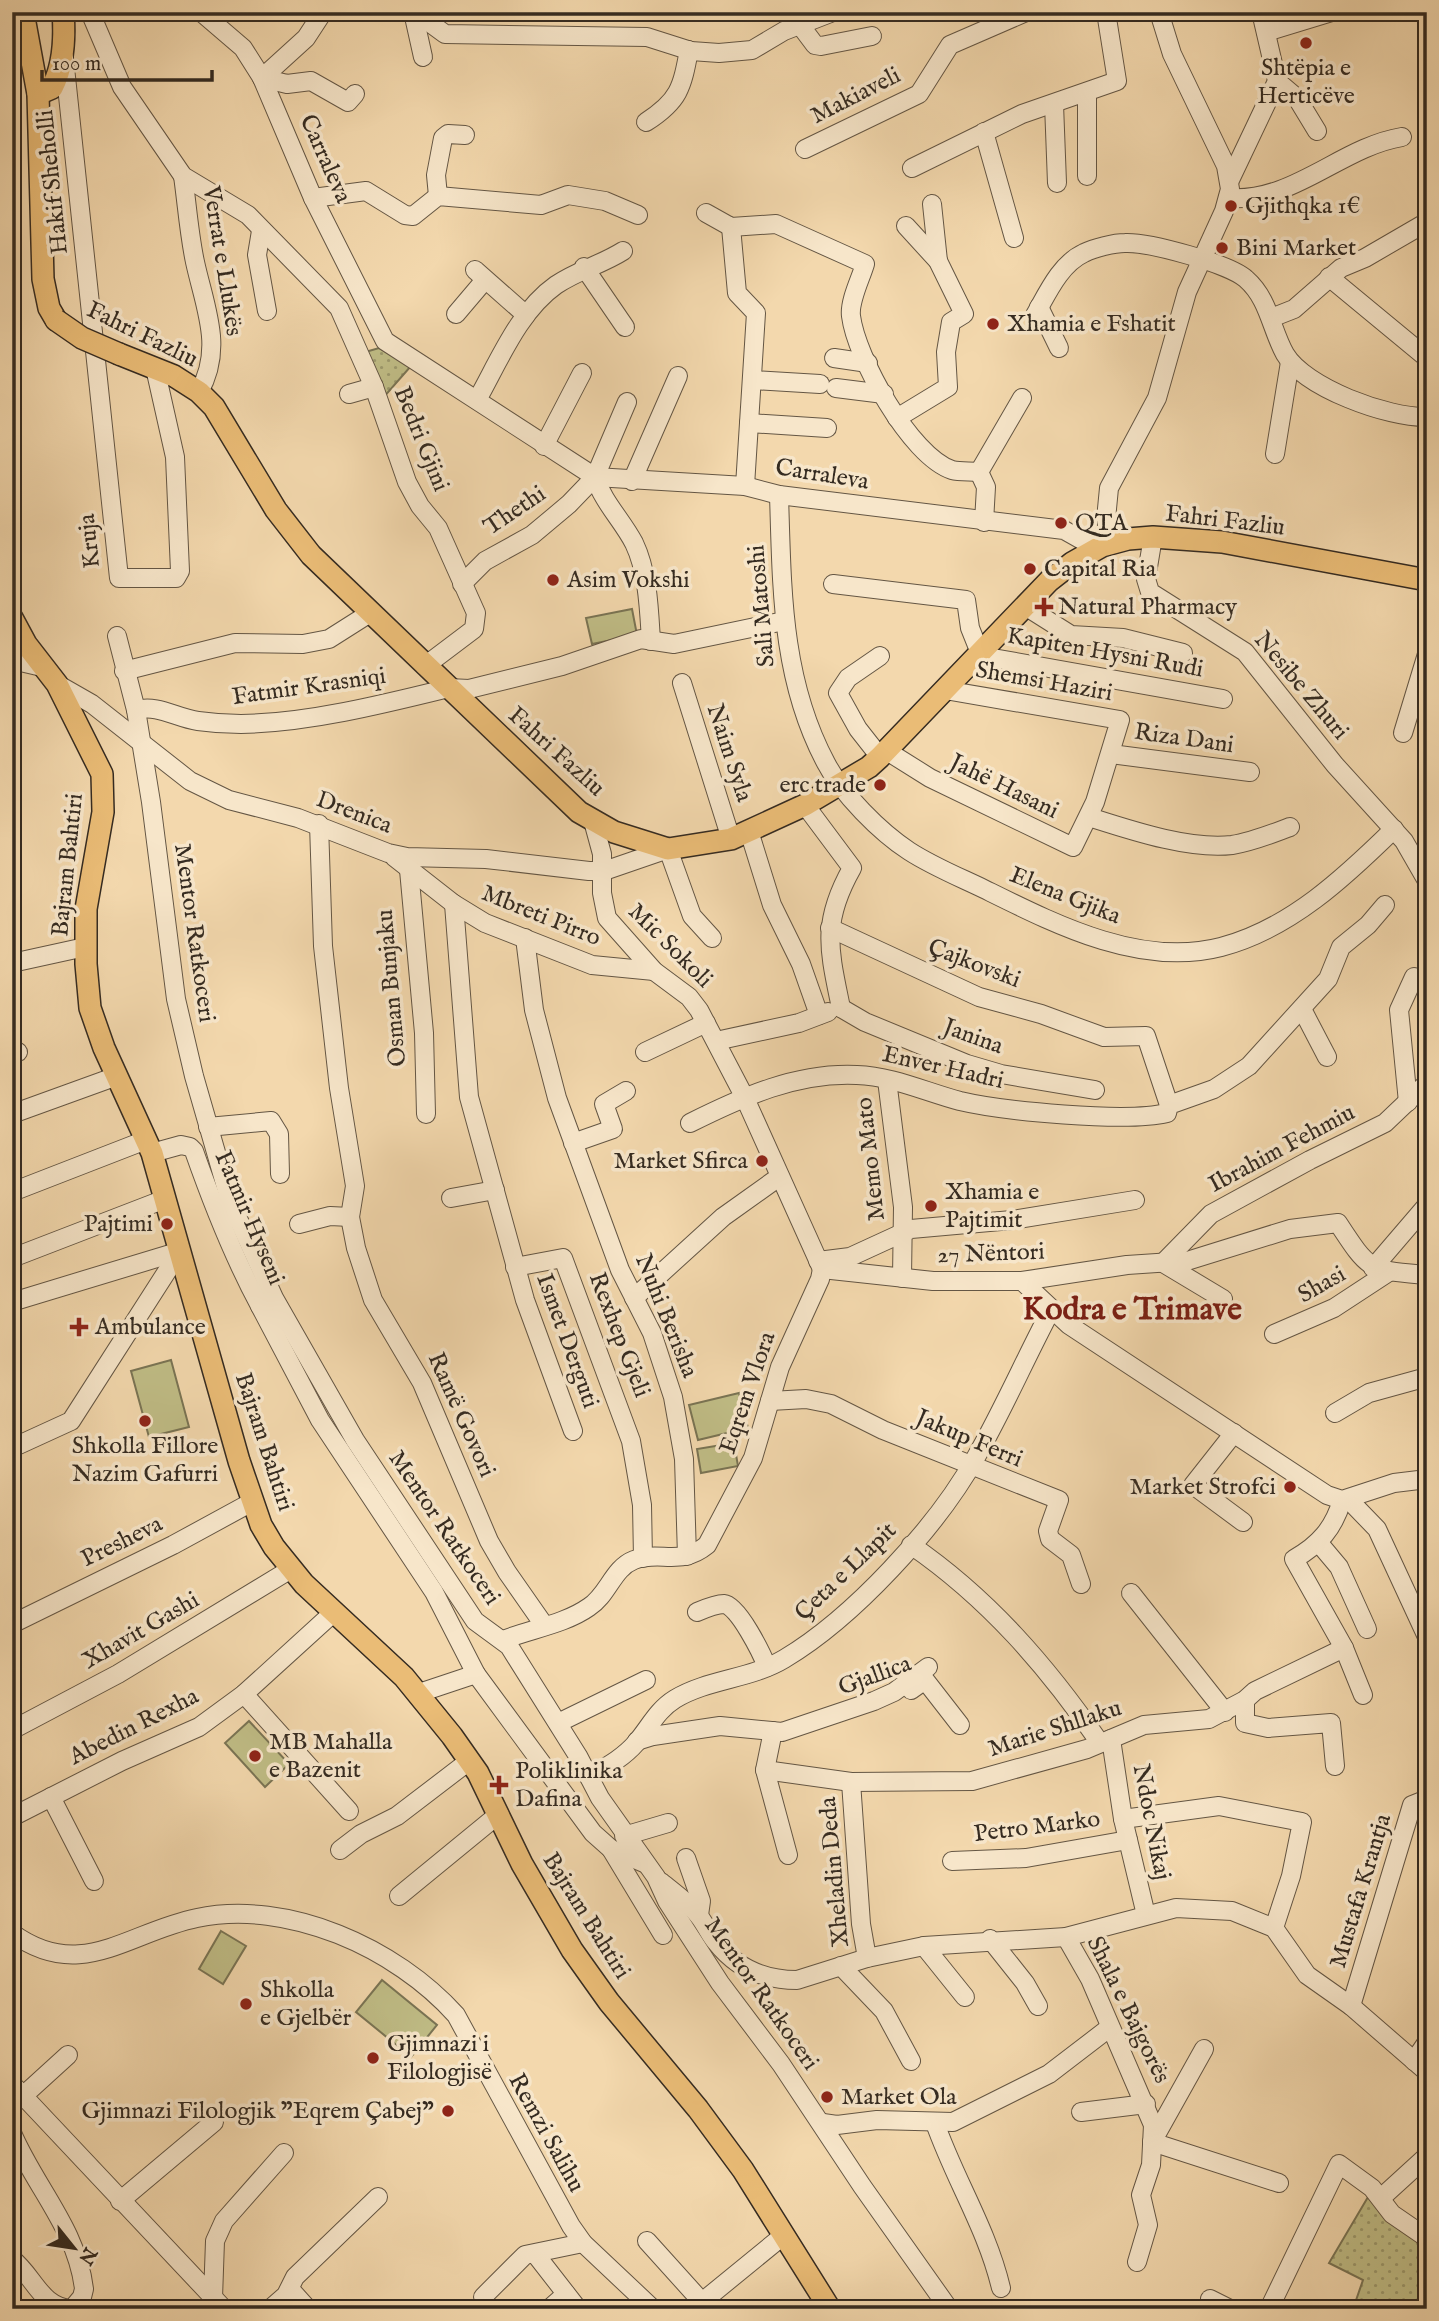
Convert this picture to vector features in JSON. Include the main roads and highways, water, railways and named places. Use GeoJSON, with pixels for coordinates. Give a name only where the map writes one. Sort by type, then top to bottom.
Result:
{"type":"FeatureCollection","features":[{"type":"Feature","properties":{"kind":"main road"},"geometry":{"type":"LineString","coordinates":[[12,40],[21,12]]}},
{"type":"Feature","properties":{"kind":"main road","name":"Fahri Fazliu"},"geometry":{"type":"LineString","coordinates":[[21,12],[38,94],[43,279],[49,309],[56,320],[82,338],[155,368],[199,392],[225,423],[276,510],[311,555],[425,666],[593,821],[635,841],[668,849],[740,835],[839,786],[883,754],[1049,581],[1103,545],[1153,537],[1222,542],[1427,580]]}},
{"type":"Feature","properties":{"kind":"main road"},"geometry":{"type":"LineString","coordinates":[[38,94],[52,88],[63,47],[64,13]]}},
{"type":"Feature","properties":{"kind":"main road","name":"Bajram Bahtiri"},"geometry":{"type":"LineString","coordinates":[[13,624],[57,684],[102,774],[103,812],[91,874],[85,947],[90,1008],[149,1147],[261,1525],[291,1569],[333,1613],[419,1693],[469,1761],[499,1814],[522,1864],[572,1950],[609,2002],[698,2109],[784,2235],[830,2309]]}},
{"type":"Feature","properties":{"kind":"place","name":"Shtëpia e Herticëve"},"geometry":{"type":"Point","coordinates":[1306,43]}},
{"type":"Feature","properties":{"kind":"place","name":"Gjithqka 1€"},"geometry":{"type":"Point","coordinates":[1231,206]}},
{"type":"Feature","properties":{"kind":"place","name":"Bini Market"},"geometry":{"type":"Point","coordinates":[1222,248]}},
{"type":"Feature","properties":{"kind":"place","name":"Xhamia e Fshatit"},"geometry":{"type":"Point","coordinates":[993,324]}},
{"type":"Feature","properties":{"kind":"place","name":"QTA"},"geometry":{"type":"Point","coordinates":[1061,523]}},
{"type":"Feature","properties":{"kind":"place","name":"Capital Ria"},"geometry":{"type":"Point","coordinates":[1030,569]}},
{"type":"Feature","properties":{"kind":"place","name":"Asim Vokshi"},"geometry":{"type":"Point","coordinates":[553,580]}},
{"type":"Feature","properties":{"kind":"place","name":"Natural Pharmacy"},"geometry":{"type":"Point","coordinates":[1044,607]}},
{"type":"Feature","properties":{"kind":"place","name":"erc trade"},"geometry":{"type":"Point","coordinates":[880,785]}},
{"type":"Feature","properties":{"kind":"place","name":"Market Sfirca"},"geometry":{"type":"Point","coordinates":[762,1161]}},
{"type":"Feature","properties":{"kind":"place","name":"Xhamia e Pajtimit"},"geometry":{"type":"Point","coordinates":[931,1206]}},
{"type":"Feature","properties":{"kind":"place","name":"Pajtimi"},"geometry":{"type":"Point","coordinates":[167,1224]}},
{"type":"Feature","properties":{"kind":"place","name":"Ambulance"},"geometry":{"type":"Point","coordinates":[79,1327]}},
{"type":"Feature","properties":{"kind":"place","name":"Shkolla Fillore Nazim Gafurri"},"geometry":{"type":"Point","coordinates":[145,1421]}},
{"type":"Feature","properties":{"kind":"place","name":"Market Strofci"},"geometry":{"type":"Point","coordinates":[1290,1487]}},
{"type":"Feature","properties":{"kind":"place","name":"MB Mahalla e Bazenit"},"geometry":{"type":"Point","coordinates":[255,1756]}},
{"type":"Feature","properties":{"kind":"place","name":"Poliklinika Dafina"},"geometry":{"type":"Point","coordinates":[499,1785]}},
{"type":"Feature","properties":{"kind":"place","name":"Shkolla e Gjelbër"},"geometry":{"type":"Point","coordinates":[246,2004]}},
{"type":"Feature","properties":{"kind":"place","name":"Gjimnazi i Filologjisë"},"geometry":{"type":"Point","coordinates":[373,2058]}},
{"type":"Feature","properties":{"kind":"place","name":"Market Ola"},"geometry":{"type":"Point","coordinates":[827,2097]}},
{"type":"Feature","properties":{"kind":"place","name":"Gjimnazi Filologjik \"Eqrem Çabej\""},"geometry":{"type":"Point","coordinates":[448,2111]}},
{"type":"Feature","properties":{"kind":"district","name":"Kodra e Trimave"},"geometry":{"type":"Point","coordinates":[1132,1310]}}]}
